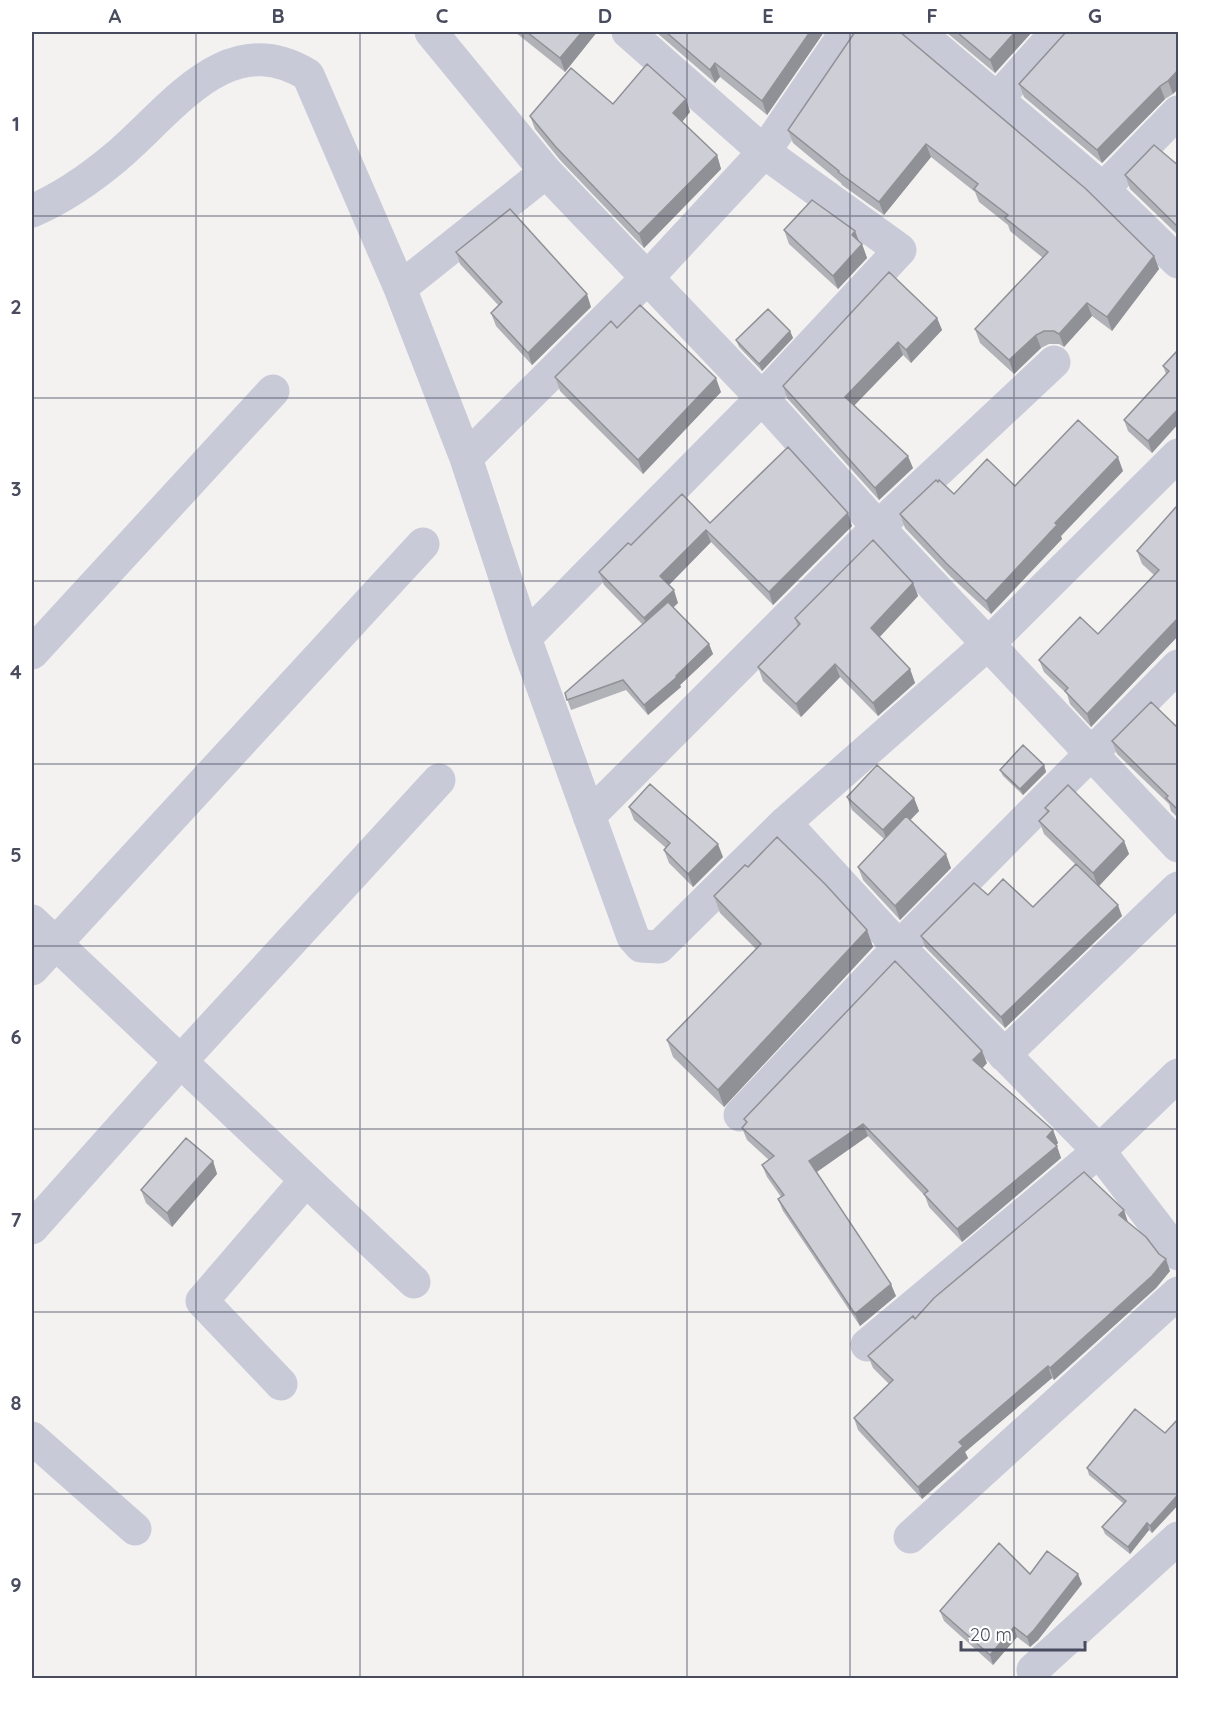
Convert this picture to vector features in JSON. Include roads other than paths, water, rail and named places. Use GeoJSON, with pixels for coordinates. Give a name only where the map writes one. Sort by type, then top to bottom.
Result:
{"type":"FeatureCollection","features":[{"type":"Feature","properties":{"kind":"street"},"geometry":{"type":"LineString","coordinates":[[431,32],[546,172],[762,398],[878,527],[1179,846]]}},
{"type":"Feature","properties":{"kind":"street"},"geometry":{"type":"LineString","coordinates":[[525,638],[762,398],[900,250],[764,152],[628,32]]}},
{"type":"Feature","properties":{"kind":"street"},"geometry":{"type":"LineString","coordinates":[[466,458],[648,277],[764,152],[846,32]]}},
{"type":"Feature","properties":{"kind":"street"},"geometry":{"type":"LineString","coordinates":[[918,32],[1103,189],[1179,262]]}},
{"type":"Feature","properties":{"kind":"street"},"geometry":{"type":"LineString","coordinates":[[997,99],[1058,32]]}},
{"type":"Feature","properties":{"kind":"street"},"geometry":{"type":"LineString","coordinates":[[32,211],[88,178],[117,156],[206,76],[232,63],[248,59],[266,60],[293,65],[308,75],[400,288],[466,458],[525,638],[633,937],[641,946],[659,947],[785,823],[989,643],[1179,455]]}},
{"type":"Feature","properties":{"kind":"street"},"geometry":{"type":"LineString","coordinates":[[1103,189],[1179,112]]}},
{"type":"Feature","properties":{"kind":"street"},"geometry":{"type":"LineString","coordinates":[[400,288],[546,172]]}},
{"type":"Feature","properties":{"kind":"street"},"geometry":{"type":"LineString","coordinates":[[589,816],[878,527],[1054,362]]}},
{"type":"Feature","properties":{"kind":"street"},"geometry":{"type":"LineString","coordinates":[[32,653],[273,390]]}},
{"type":"Feature","properties":{"kind":"street"},"geometry":{"type":"LineString","coordinates":[[32,969],[423,544]]}},
{"type":"Feature","properties":{"kind":"street"},"geometry":{"type":"LineString","coordinates":[[740,1115],[899,947],[1179,666]]}},
{"type":"Feature","properties":{"kind":"street"},"geometry":{"type":"LineString","coordinates":[[32,1228],[181,1061],[439,780]]}},
{"type":"Feature","properties":{"kind":"street"},"geometry":{"type":"LineString","coordinates":[[785,823],[899,947],[1099,1151],[1179,1254]]}},
{"type":"Feature","properties":{"kind":"street"},"geometry":{"type":"LineString","coordinates":[[1004,1055],[1179,888]]}},
{"type":"Feature","properties":{"kind":"street"},"geometry":{"type":"LineString","coordinates":[[32,921],[414,1282]]}},
{"type":"Feature","properties":{"kind":"street"},"geometry":{"type":"LineString","coordinates":[[867,1345],[1099,1151],[1179,1075]]}},
{"type":"Feature","properties":{"kind":"street"},"geometry":{"type":"LineString","coordinates":[[281,1384],[202,1301],[306,1180]]}},
{"type":"Feature","properties":{"kind":"street"},"geometry":{"type":"LineString","coordinates":[[910,1537],[1179,1293]]}},
{"type":"Feature","properties":{"kind":"street"},"geometry":{"type":"LineString","coordinates":[[32,1438],[135,1529]]}},
{"type":"Feature","properties":{"kind":"street"},"geometry":{"type":"LineString","coordinates":[[1033,1670],[1179,1538]]}}]}
